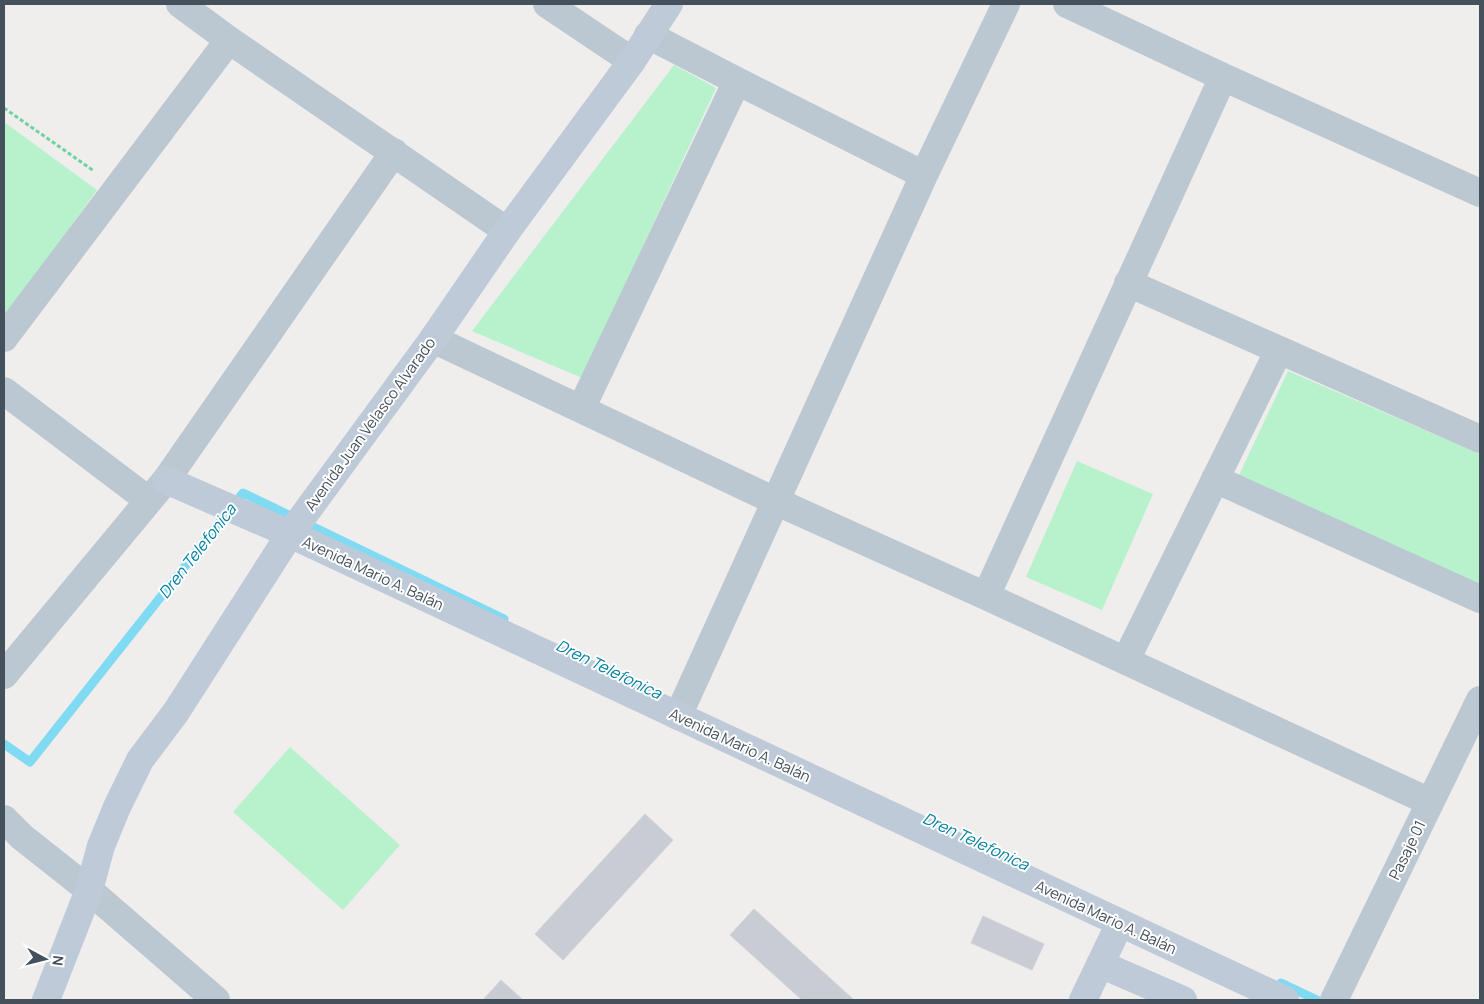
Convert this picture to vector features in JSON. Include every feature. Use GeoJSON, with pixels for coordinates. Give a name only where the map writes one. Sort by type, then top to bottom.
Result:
{"type":"FeatureCollection","features":[{"type":"Feature","properties":{"kind":"street"},"geometry":{"type":"LineString","coordinates":[[180,4],[229,40],[507,231]]}},
{"type":"Feature","properties":{"kind":"street"},"geometry":{"type":"LineString","coordinates":[[547,4],[632,60]]}},
{"type":"Feature","properties":{"kind":"street","name":"Avenida Juan Velasco Alvarado"},"geometry":{"type":"LineString","coordinates":[[46,1000],[89,890],[101,846],[117,807],[140,760],[176,712],[290,534],[433,339],[507,231],[632,60],[669,4]]}},
{"type":"Feature","properties":{"kind":"street"},"geometry":{"type":"LineString","coordinates":[[678,716],[924,175],[1006,4]]}},
{"type":"Feature","properties":{"kind":"street"},"geometry":{"type":"LineString","coordinates":[[1067,4],[1223,77],[1477,185]]}},
{"type":"Feature","properties":{"kind":"street"},"geometry":{"type":"LineString","coordinates":[[648,35],[924,175]]}},
{"type":"Feature","properties":{"kind":"street"},"geometry":{"type":"LineString","coordinates":[[4,338],[229,40]]}},
{"type":"Feature","properties":{"kind":"street"},"geometry":{"type":"LineString","coordinates":[[986,596],[1223,77]]}},
{"type":"Feature","properties":{"kind":"street"},"geometry":{"type":"LineString","coordinates":[[581,408],[737,81]]}},
{"type":"Feature","properties":{"kind":"street"},"geometry":{"type":"LineString","coordinates":[[4,675],[157,490],[394,152]]}},
{"type":"Feature","properties":{"kind":"street"},"geometry":{"type":"LineString","coordinates":[[1128,283],[1480,439]]}},
{"type":"Feature","properties":{"kind":"street"},"geometry":{"type":"LineString","coordinates":[[433,339],[775,501],[1126,660],[1430,802]]}},
{"type":"Feature","properties":{"kind":"street"},"geometry":{"type":"LineString","coordinates":[[1126,660],[1279,350]]}},
{"type":"Feature","properties":{"kind":"street"},"geometry":{"type":"LineString","coordinates":[[4,391],[157,490]]}},
{"type":"Feature","properties":{"kind":"street"},"geometry":{"type":"LineString","coordinates":[[1215,479],[1480,599]]}},
{"type":"Feature","properties":{"kind":"street","name":"Avenida Mario A. Balán"},"geometry":{"type":"LineString","coordinates":[[157,490],[290,534],[1285,1000]]}},
{"type":"Feature","properties":{"kind":"street","name":"Pasaje 01"},"geometry":{"type":"LineString","coordinates":[[1334,1000],[1480,700]]}},
{"type":"Feature","properties":{"kind":"street"},"geometry":{"type":"LineString","coordinates":[[4,819],[22,837],[89,890],[216,1000]]}},
{"type":"Feature","properties":{"kind":"street"},"geometry":{"type":"LineString","coordinates":[[1082,1000],[1120,923]]}},
{"type":"Feature","properties":{"kind":"street"},"geometry":{"type":"LineString","coordinates":[[1100,964],[1176,999],[1193,957]]}},
{"type":"Feature","properties":{"kind":"path"},"geometry":{"type":"LineString","coordinates":[[4,108],[117,187]]}},
{"type":"Feature","properties":{"kind":"green space"},"geometry":{"type":"Polygon","coordinates":[[[674,65],[716,88],[582,378],[472,331],[674,65]]]}},
{"type":"Feature","properties":{"kind":"green space"},"geometry":{"type":"Polygon","coordinates":[[[4,122],[97,190],[4,319],[4,122]]]}},
{"type":"Feature","properties":{"kind":"green space"},"geometry":{"type":"Polygon","coordinates":[[[1288,371],[1480,454],[1480,585],[1239,475],[1288,371]]]}},
{"type":"Feature","properties":{"kind":"green space"},"geometry":{"type":"Polygon","coordinates":[[[1077,461],[1153,494],[1102,610],[1026,577],[1077,461]]]}},
{"type":"Feature","properties":{"kind":"green space"},"geometry":{"type":"Polygon","coordinates":[[[290,747],[400,845],[343,910],[233,812],[290,747]]]}},
{"type":"Feature","properties":{"kind":"building"},"geometry":{"type":"Polygon","coordinates":[[[645,814],[673,840],[563,960],[535,934],[645,814]]]}},
{"type":"Feature","properties":{"kind":"building"},"geometry":{"type":"Polygon","coordinates":[[[754,909],[854,1000],[802,1000],[730,935],[754,909]]]}},
{"type":"Feature","properties":{"kind":"building"},"geometry":{"type":"Polygon","coordinates":[[[983,916],[1044,944],[1032,970],[971,943],[983,916]]]}},
{"type":"Feature","properties":{"kind":"building"},"geometry":{"type":"Polygon","coordinates":[[[501,980],[523,1000],[483,1000],[501,980]]]}},
{"type":"Feature","properties":{"kind":"waterway","name":"Dren Telefonica"},"geometry":{"type":"LineString","coordinates":[[4,744],[30,762],[243,493],[504,619]]}},
{"type":"Feature","properties":{"kind":"waterway","name":"Dren Telefonica"},"geometry":{"type":"LineString","coordinates":[[1281,983],[1317,1000]]}}]}
